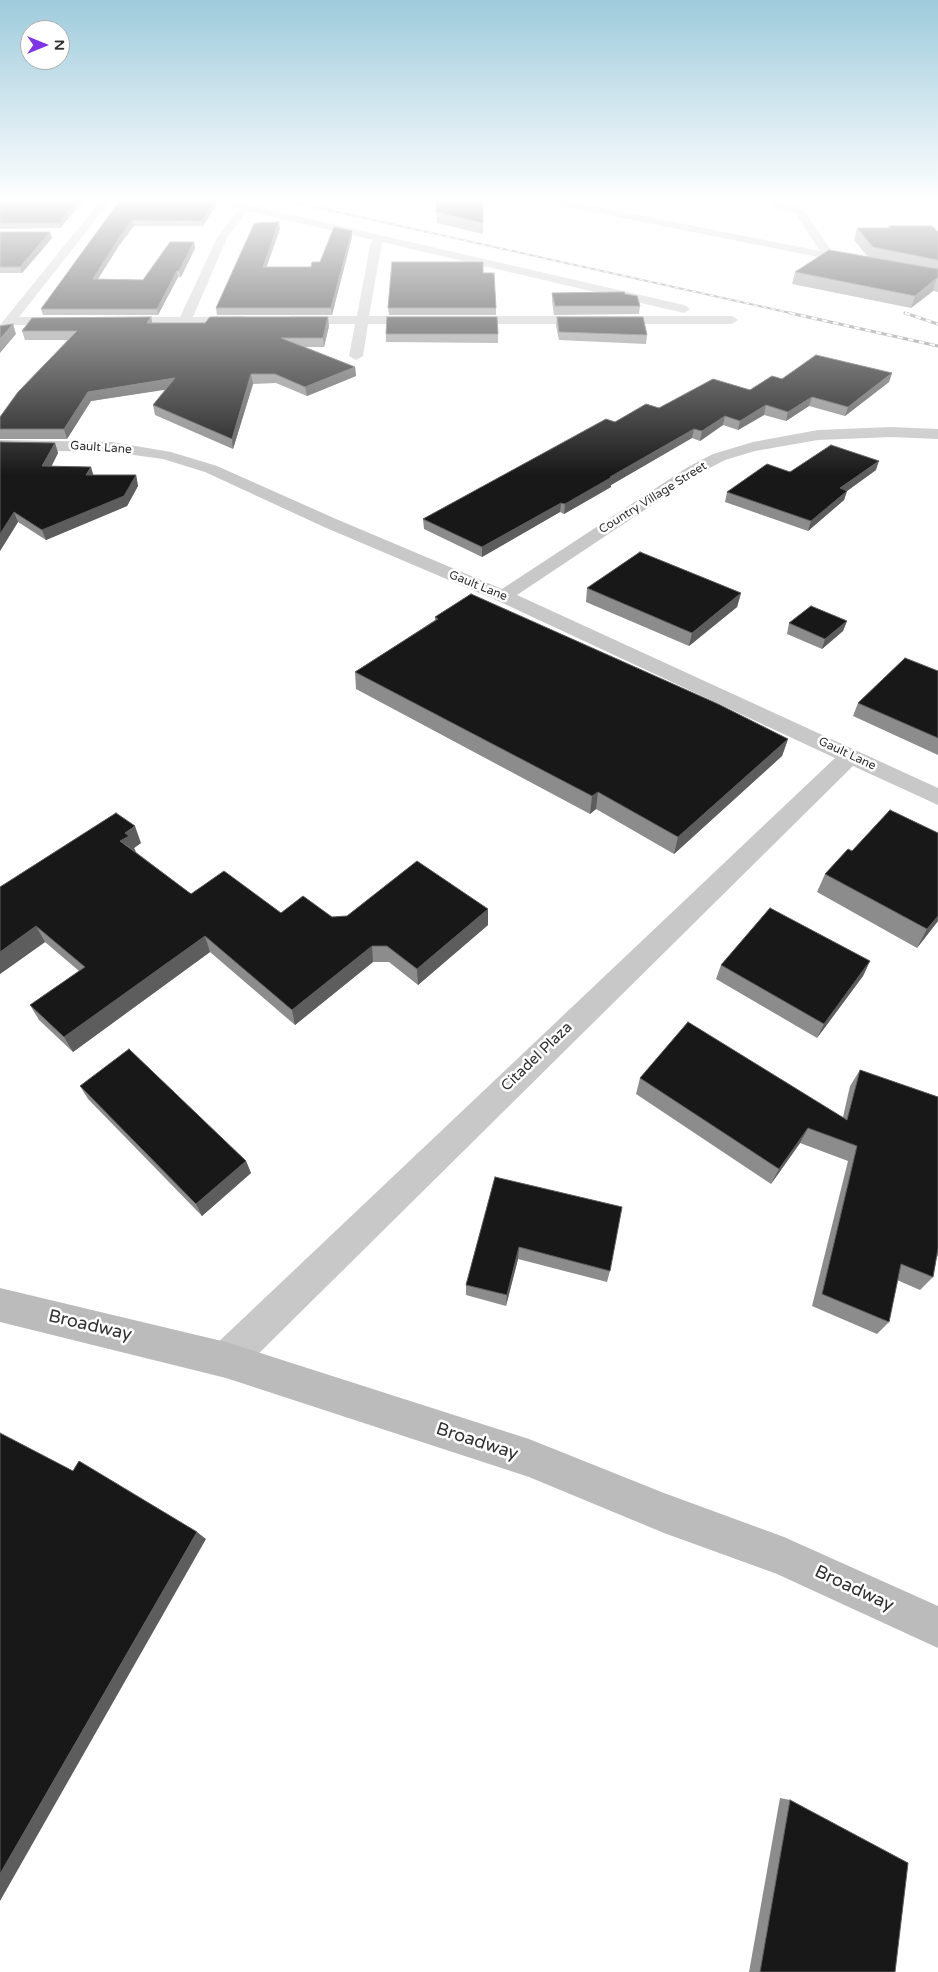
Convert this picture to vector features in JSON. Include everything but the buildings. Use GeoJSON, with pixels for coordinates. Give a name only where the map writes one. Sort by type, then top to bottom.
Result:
{"type":"FeatureCollection","features":[{"type":"Feature","properties":{"kind":"main road","name":"Broadway"},"geometry":{"type":"LineString","coordinates":[[0,1305],[226,1360],[529,1458],[664,1513],[784,1557],[938,1628]]}},
{"type":"Feature","properties":{"kind":"street"},"geometry":{"type":"LineString","coordinates":[[0,333],[32,291]]}},
{"type":"Feature","properties":{"kind":"street"},"geometry":{"type":"LineString","coordinates":[[186,320],[199,291]]}},
{"type":"Feature","properties":{"kind":"street"},"geometry":{"type":"LineString","coordinates":[[356,356],[368,291]]}},
{"type":"Feature","properties":{"kind":"street"},"geometry":{"type":"LineString","coordinates":[[275,320],[364,320],[535,315],[732,320],[591,291]]}},
{"type":"Feature","properties":{"kind":"street"},"geometry":{"type":"LineString","coordinates":[[98,320],[255,320]]}},
{"type":"Feature","properties":{"kind":"street"},"geometry":{"type":"LineString","coordinates":[[10,321],[78,321]]}},
{"type":"Feature","properties":{"kind":"street","name":"Country Village Street"},"geometry":{"type":"LineString","coordinates":[[503,596],[694,470],[719,458],[785,440],[818,436],[891,432],[938,434]]}},
{"type":"Feature","properties":{"kind":"street","name":"Gault Lane"},"geometry":{"type":"LineString","coordinates":[[0,445],[112,446],[165,454],[211,469],[407,557],[503,596],[938,797]]}},
{"type":"Feature","properties":{"kind":"street","name":"Citadel Plaza"},"geometry":{"type":"LineString","coordinates":[[226,1360],[850,756]]}},
{"type":"Feature","properties":{"kind":"railway"},"geometry":{"type":"LineString","coordinates":[[692,291],[795,314]]}},
{"type":"Feature","properties":{"kind":"railway"},"geometry":{"type":"LineString","coordinates":[[790,313],[938,346]]}},
{"type":"Feature","properties":{"kind":"railway"},"geometry":{"type":"LineString","coordinates":[[909,314],[905,313],[938,324]]}}]}
